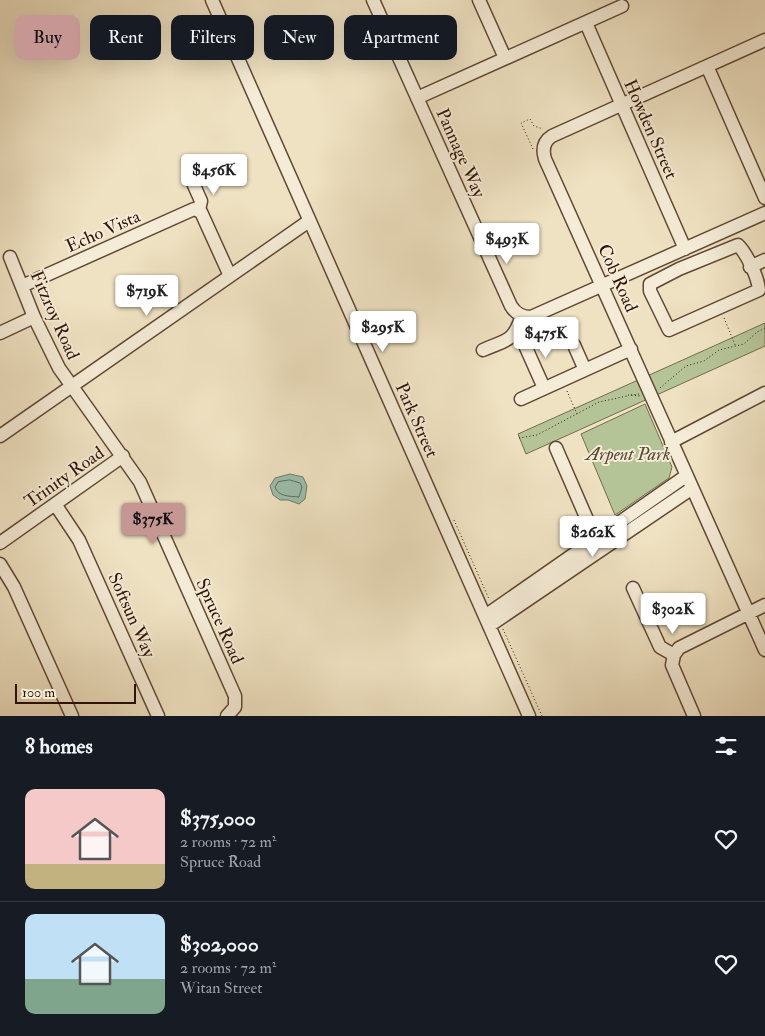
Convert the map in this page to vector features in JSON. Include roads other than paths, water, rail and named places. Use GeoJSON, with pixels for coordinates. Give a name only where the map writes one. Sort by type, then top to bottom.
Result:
{"type":"FeatureCollection","features":[{"type":"Feature","properties":{"kind":"street","name":"Park Street"},"geometry":{"type":"LineString","coordinates":[[212,0],[309,221],[492,623],[529,716]]}},
{"type":"Feature","properties":{"kind":"street","name":"Pannage Way"},"geometry":{"type":"LineString","coordinates":[[373,0],[511,306],[522,316]]}},
{"type":"Feature","properties":{"kind":"street"},"geometry":{"type":"LineString","coordinates":[[480,0],[506,58]]}},
{"type":"Feature","properties":{"kind":"street"},"geometry":{"type":"LineString","coordinates":[[417,98],[622,6]]}},
{"type":"Feature","properties":{"kind":"street","name":"Howden Street"},"geometry":{"type":"LineString","coordinates":[[586,23],[685,249]]}},
{"type":"Feature","properties":{"kind":"street","name":"Cob Road"},"geometry":{"type":"LineString","coordinates":[[765,40],[552,136],[543,148],[545,159],[606,284],[646,393],[671,442],[765,650]]}},
{"type":"Feature","properties":{"kind":"street"},"geometry":{"type":"LineString","coordinates":[[707,66],[765,198]]}},
{"type":"Feature","properties":{"kind":"street"},"geometry":{"type":"LineString","coordinates":[[193,183],[201,201],[199,210],[230,276]]}},
{"type":"Feature","properties":{"kind":"street","name":"Echo Vista"},"geometry":{"type":"LineString","coordinates":[[22,286],[194,209],[199,210]]}},
{"type":"Feature","properties":{"kind":"street"},"geometry":{"type":"LineString","coordinates":[[483,350],[511,338],[516,332],[522,316],[532,316],[765,213]]}},
{"type":"Feature","properties":{"kind":"street"},"geometry":{"type":"LineString","coordinates":[[0,436],[309,221]]}},
{"type":"Feature","properties":{"kind":"street"},"geometry":{"type":"LineString","coordinates":[[738,244],[750,267],[759,290],[669,330],[650,291],[650,284],[654,280],[738,244]]}},
{"type":"Feature","properties":{"kind":"street","name":"Fitzroy Road"},"geometry":{"type":"LineString","coordinates":[[10,258],[34,317],[59,368],[72,386]]}},
{"type":"Feature","properties":{"kind":"street"},"geometry":{"type":"LineString","coordinates":[[750,267],[765,260]]}},
{"type":"Feature","properties":{"kind":"street"},"geometry":{"type":"LineString","coordinates":[[0,333],[34,317]]}},
{"type":"Feature","properties":{"kind":"street"},"geometry":{"type":"LineString","coordinates":[[523,342],[544,388]]}},
{"type":"Feature","properties":{"kind":"street"},"geometry":{"type":"LineString","coordinates":[[574,345],[585,370]]}},
{"type":"Feature","properties":{"kind":"street"},"geometry":{"type":"LineString","coordinates":[[521,399],[631,349]]}},
{"type":"Feature","properties":{"kind":"street","name":"Spruce Road"},"geometry":{"type":"LineString","coordinates":[[72,386],[140,482],[235,696],[235,708],[227,716]]}},
{"type":"Feature","properties":{"kind":"street"},"geometry":{"type":"LineString","coordinates":[[671,442],[765,392]]}},
{"type":"Feature","properties":{"kind":"street"},"geometry":{"type":"LineString","coordinates":[[556,448],[598,545]]}},
{"type":"Feature","properties":{"kind":"street","name":"Trinity Road"},"geometry":{"type":"LineString","coordinates":[[0,543],[123,456]]}},
{"type":"Feature","properties":{"kind":"street"},"geometry":{"type":"LineString","coordinates":[[492,623],[598,545],[686,476]]}},
{"type":"Feature","properties":{"kind":"street"},"geometry":{"type":"LineString","coordinates":[[598,545],[691,489]]}},
{"type":"Feature","properties":{"kind":"street","name":"Softsun Way"},"geometry":{"type":"LineString","coordinates":[[56,504],[79,540],[158,716]]}},
{"type":"Feature","properties":{"kind":"street"},"geometry":{"type":"LineString","coordinates":[[0,564],[14,587],[72,716]]}},
{"type":"Feature","properties":{"kind":"street"},"geometry":{"type":"LineString","coordinates":[[633,588],[660,647],[674,655]]}},
{"type":"Feature","properties":{"kind":"street"},"geometry":{"type":"LineString","coordinates":[[694,716],[672,665],[674,655],[679,648],[765,605]]}},
{"type":"Feature","properties":{"kind":"water"},"geometry":{"type":"Polygon","coordinates":[[[290,474],[303,477],[307,486],[305,499],[299,504],[288,500],[280,500],[273,495],[270,486],[275,478],[290,474]]]}},
{"type":"Feature","properties":{"kind":"park label","name":"Arpent Park"},"geometry":{"type":"Point","coordinates":[628,454]}}]}
